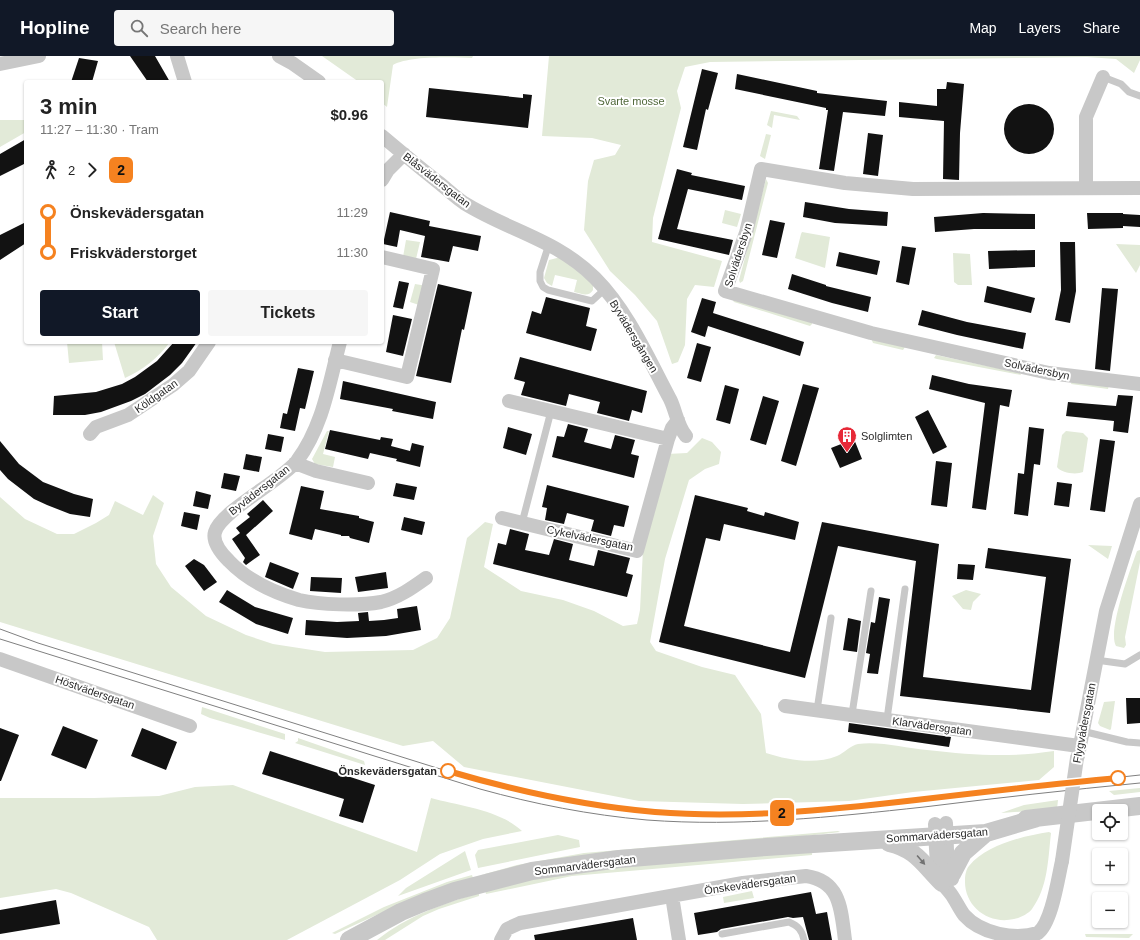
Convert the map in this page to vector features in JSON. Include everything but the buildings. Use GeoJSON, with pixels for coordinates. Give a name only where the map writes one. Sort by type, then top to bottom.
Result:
{"type":"FeatureCollection","features":[{"type":"Feature","properties":{"kind":"street"},"geometry":{"type":"LineString","coordinates":[[0,64],[39,56]]}},
{"type":"Feature","properties":{"kind":"street"},"geometry":{"type":"LineString","coordinates":[[176,56],[184,80]]}},
{"type":"Feature","properties":{"kind":"street"},"geometry":{"type":"LineString","coordinates":[[279,56],[292,62],[317,80]]}},
{"type":"Feature","properties":{"kind":"street"},"geometry":{"type":"LineString","coordinates":[[1086,188],[1086,117],[1103,77]]}},
{"type":"Feature","properties":{"kind":"street","name":"Blåsvädersgatan"},"geometry":{"type":"LineString","coordinates":[[384,138],[463,202],[495,220]]}},
{"type":"Feature","properties":{"kind":"street"},"geometry":{"type":"LineString","coordinates":[[384,177],[388,170],[404,154]]}},
{"type":"Feature","properties":{"kind":"street","name":"Solvädersbyn"},"geometry":{"type":"LineString","coordinates":[[1140,188],[913,189],[845,183],[761,169],[746,233],[725,291],[871,333],[1049,373],[1140,384]]}},
{"type":"Feature","properties":{"kind":"street","name":"Byvädersgången"},"geometry":{"type":"LineString","coordinates":[[495,220],[549,244],[575,260],[605,289],[631,328],[670,399],[680,428],[686,436]]}},
{"type":"Feature","properties":{"kind":"street"},"geometry":{"type":"LineString","coordinates":[[335,360],[407,377],[433,270],[384,258]]}},
{"type":"Feature","properties":{"kind":"street","name":"Köldgatan"},"geometry":{"type":"LineString","coordinates":[[90,434],[96,427],[128,415],[173,385],[189,371],[208,344]]}},
{"type":"Feature","properties":{"kind":"street","name":"Byvädersgatan"},"geometry":{"type":"LineString","coordinates":[[339,344],[317,427],[307,446],[295,463],[224,517],[215,532],[216,543],[222,554],[232,564],[262,586],[301,600],[328,603],[381,602],[406,592],[426,578]]}},
{"type":"Feature","properties":{"kind":"street"},"geometry":{"type":"LineString","coordinates":[[509,401],[668,439]]}},
{"type":"Feature","properties":{"kind":"street","name":"Cykelvädersgatan"},"geometry":{"type":"LineString","coordinates":[[502,518],[522,524],[637,550],[668,439],[672,428],[678,420]]}},
{"type":"Feature","properties":{"kind":"street","name":"Byvädersgatan"},"geometry":{"type":"LineString","coordinates":[[295,463],[316,472],[368,483]]}},
{"type":"Feature","properties":{"kind":"street","name":"Flygvädersgatan"},"geometry":{"type":"LineString","coordinates":[[941,830],[949,884],[965,916],[982,928],[999,937],[1010,940],[1021,940],[1042,936],[1052,905],[1062,861],[1081,731],[1110,595],[1140,504]]}},
{"type":"Feature","properties":{"kind":"street","name":"Höstvädersgatan"},"geometry":{"type":"LineString","coordinates":[[0,659],[190,726]]}},
{"type":"Feature","properties":{"kind":"street","name":"Klarvädersgatan"},"geometry":{"type":"LineString","coordinates":[[785,706],[887,719],[1078,752]]}},
{"type":"Feature","properties":{"kind":"street","name":"Sommarvädersgatan"},"geometry":{"type":"LineString","coordinates":[[349,940],[425,902],[455,891],[532,871],[619,860],[834,841],[874,840],[941,830],[1140,806]]}},
{"type":"Feature","properties":{"kind":"street","name":"Sommarvädersgatan"},"geometry":{"type":"LineString","coordinates":[[834,841],[876,829],[941,830],[986,833],[1038,818]]}},
{"type":"Feature","properties":{"kind":"street"},"geometry":{"type":"LineString","coordinates":[[874,840],[902,846],[913,852],[949,884],[963,853],[986,833]]}},
{"type":"Feature","properties":{"kind":"street","name":"Önskevädersgatan"},"geometry":{"type":"LineString","coordinates":[[501,940],[507,929],[520,923],[743,883],[806,876],[816,877],[829,886],[838,900],[845,940]]}},
{"type":"Feature","properties":{"kind":"street"},"geometry":{"type":"LineString","coordinates":[[672,896],[679,940]]}},
{"type":"Feature","properties":{"kind":"lane"},"geometry":{"type":"LineString","coordinates":[[1103,77],[1120,84],[1129,92],[1140,96]]}},
{"type":"Feature","properties":{"kind":"lane"},"geometry":{"type":"LineString","coordinates":[[549,244],[540,272],[540,281],[548,290],[592,301],[605,289]]}},
{"type":"Feature","properties":{"kind":"lane"},"geometry":{"type":"LineString","coordinates":[[522,524],[551,411]]}},
{"type":"Feature","properties":{"kind":"lane"},"geometry":{"type":"LineString","coordinates":[[887,719],[905,589]]}},
{"type":"Feature","properties":{"kind":"lane"},"geometry":{"type":"LineString","coordinates":[[852,714],[871,591]]}},
{"type":"Feature","properties":{"kind":"lane"},"geometry":{"type":"LineString","coordinates":[[817,710],[831,618]]}},
{"type":"Feature","properties":{"kind":"lane"},"geometry":{"type":"LineString","coordinates":[[1096,660],[1125,664],[1140,655]]}},
{"type":"Feature","properties":{"kind":"lane"},"geometry":{"type":"LineString","coordinates":[[1081,731],[1127,742],[1140,743]]}},
{"type":"Feature","properties":{"kind":"lane"},"geometry":{"type":"LineString","coordinates":[[722,934],[789,922],[796,925],[802,933],[804,940]]}},
{"type":"Feature","properties":{"kind":"green space"},"geometry":{"type":"Polygon","coordinates":[[[322,56],[473,56],[472,58],[442,57],[409,60],[393,65],[387,107],[384,105],[384,80],[356,80],[322,56]]]}},
{"type":"Feature","properties":{"kind":"green space","name":"Svarte mosse"},"geometry":{"type":"Polygon","coordinates":[[[549,56],[1140,56],[1140,60],[1134,73],[1116,59],[1087,57],[710,62],[685,67],[677,91],[681,108],[653,218],[652,242],[722,261],[714,287],[695,285],[687,299],[685,345],[678,362],[672,364],[657,321],[635,295],[610,271],[584,230],[588,181],[594,160],[615,155],[621,145],[592,138],[542,136],[549,56]]]}},
{"type":"Feature","properties":{"kind":"green space"},"geometry":{"type":"Polygon","coordinates":[[[771,111],[797,116],[800,120],[774,115],[772,128],[767,125],[771,111]]]}},
{"type":"Feature","properties":{"kind":"green space"},"geometry":{"type":"Polygon","coordinates":[[[0,120],[24,120],[24,133],[0,147],[0,120]]]}},
{"type":"Feature","properties":{"kind":"green space"},"geometry":{"type":"Polygon","coordinates":[[[766,134],[771,135],[765,159],[760,156],[766,134]]]}},
{"type":"Feature","properties":{"kind":"green space"},"geometry":{"type":"Polygon","coordinates":[[[766,179],[768,183],[743,281],[740,283],[739,280],[766,179]]]}},
{"type":"Feature","properties":{"kind":"green space"},"geometry":{"type":"Polygon","coordinates":[[[725,210],[741,214],[737,227],[722,223],[725,210]]]}},
{"type":"Feature","properties":{"kind":"green space"},"geometry":{"type":"Polygon","coordinates":[[[802,232],[830,237],[825,268],[795,258],[802,232]]]}},
{"type":"Feature","properties":{"kind":"green space"},"geometry":{"type":"Polygon","coordinates":[[[406,240],[420,242],[416,259],[403,257],[406,240]]]}},
{"type":"Feature","properties":{"kind":"green space"},"geometry":{"type":"Polygon","coordinates":[[[1116,244],[1140,245],[1140,265],[1136,273],[1116,244]]]}},
{"type":"Feature","properties":{"kind":"green space"},"geometry":{"type":"Polygon","coordinates":[[[953,253],[970,254],[972,285],[958,285],[954,282],[953,253]]]}},
{"type":"Feature","properties":{"kind":"green space"},"geometry":{"type":"Polygon","coordinates":[[[561,257],[593,284],[593,290],[589,294],[574,292],[577,280],[555,275],[552,286],[547,283],[544,278],[549,260],[561,257]]]}},
{"type":"Feature","properties":{"kind":"green space"},"geometry":{"type":"Polygon","coordinates":[[[415,284],[427,286],[422,306],[410,302],[415,284]]]}},
{"type":"Feature","properties":{"kind":"green space"},"geometry":{"type":"Polygon","coordinates":[[[732,299],[812,322],[812,324],[810,326],[734,302],[732,299]]]}},
{"type":"Feature","properties":{"kind":"green space"},"geometry":{"type":"Polygon","coordinates":[[[871,338],[905,347],[903,350],[873,343],[871,338]]]}},
{"type":"Feature","properties":{"kind":"green space"},"geometry":{"type":"Polygon","coordinates":[[[67,344],[102,344],[103,360],[69,363],[67,344]]]}},
{"type":"Feature","properties":{"kind":"green space"},"geometry":{"type":"Polygon","coordinates":[[[115,344],[168,344],[150,363],[125,378],[115,344]]]}},
{"type":"Feature","properties":{"kind":"green space"},"geometry":{"type":"Polygon","coordinates":[[[936,355],[1020,373],[1021,375],[937,359],[934,358],[936,355]]]}},
{"type":"Feature","properties":{"kind":"green space"},"geometry":{"type":"Polygon","coordinates":[[[1072,381],[1109,385],[1108,389],[1071,384],[1072,381]]]}},
{"type":"Feature","properties":{"kind":"green space"},"geometry":{"type":"Polygon","coordinates":[[[327,431],[329,431],[323,454],[335,457],[333,467],[315,464],[312,459],[327,431]]]}},
{"type":"Feature","properties":{"kind":"green space"},"geometry":{"type":"Polygon","coordinates":[[[1066,431],[1083,433],[1088,438],[1083,472],[1069,473],[1062,471],[1057,467],[1062,435],[1066,431]]]}},
{"type":"Feature","properties":{"kind":"green space"},"geometry":{"type":"Polygon","coordinates":[[[702,438],[712,442],[721,452],[719,464],[705,469],[689,480],[665,559],[650,642],[656,651],[702,667],[735,675],[761,714],[766,753],[774,756],[811,761],[829,759],[855,745],[875,743],[927,750],[975,754],[1006,755],[1054,751],[1054,767],[1039,780],[913,792],[849,801],[743,804],[639,801],[464,767],[433,741],[403,746],[0,622],[0,497],[25,519],[57,534],[74,534],[109,515],[115,501],[143,515],[153,495],[164,503],[153,536],[156,564],[171,587],[206,616],[246,635],[273,644],[325,652],[413,650],[437,638],[450,618],[467,538],[485,522],[493,524],[484,567],[521,591],[563,600],[594,611],[623,626],[637,624],[640,610],[643,549],[667,454],[687,453],[702,438]]]}},
{"type":"Feature","properties":{"kind":"green space"},"geometry":{"type":"Polygon","coordinates":[[[1088,545],[1112,546],[1108,559],[1088,545]]]}},
{"type":"Feature","properties":{"kind":"green space"},"geometry":{"type":"Polygon","coordinates":[[[1140,550],[1140,562],[1125,637],[1126,645],[1124,648],[1116,646],[1114,638],[1117,614],[1137,551],[1140,550]]]}},
{"type":"Feature","properties":{"kind":"green space"},"geometry":{"type":"Polygon","coordinates":[[[966,590],[981,594],[973,602],[971,610],[963,609],[952,596],[966,590]]]}},
{"type":"Feature","properties":{"kind":"green space"},"geometry":{"type":"Polygon","coordinates":[[[1115,701],[1110,730],[1100,726],[1098,723],[1104,702],[1115,701]]]}},
{"type":"Feature","properties":{"kind":"green space"},"geometry":{"type":"Polygon","coordinates":[[[202,707],[285,734],[285,740],[210,718],[201,714],[202,707]]]}},
{"type":"Feature","properties":{"kind":"green space"},"geometry":{"type":"Polygon","coordinates":[[[298,738],[364,761],[365,765],[295,743],[298,741],[298,738]]]}},
{"type":"Feature","properties":{"kind":"green space"},"geometry":{"type":"Polygon","coordinates":[[[233,785],[417,852],[431,798],[491,813],[503,818],[522,831],[483,839],[440,854],[400,880],[287,940],[157,940],[149,927],[71,893],[56,889],[0,898],[0,798],[159,796],[195,787],[233,785]]]}},
{"type":"Feature","properties":{"kind":"green space"},"geometry":{"type":"Polygon","coordinates":[[[1140,788],[1140,792],[1114,795],[1109,791],[1140,788]]]}},
{"type":"Feature","properties":{"kind":"green space"},"geometry":{"type":"Polygon","coordinates":[[[1058,800],[1057,809],[1001,813],[1024,805],[1058,800]]]}},
{"type":"Feature","properties":{"kind":"green space"},"geometry":{"type":"Polygon","coordinates":[[[840,832],[481,875],[517,865],[584,853],[840,832]]]}},
{"type":"Feature","properties":{"kind":"green space"},"geometry":{"type":"Polygon","coordinates":[[[1049,832],[1051,833],[1048,863],[1044,882],[1037,901],[1028,913],[1014,919],[996,919],[987,916],[973,906],[966,890],[965,877],[969,866],[976,859],[995,847],[1017,839],[1049,832]]]}},
{"type":"Feature","properties":{"kind":"green space"},"geometry":{"type":"Polygon","coordinates":[[[558,835],[579,840],[580,847],[478,868],[475,855],[478,850],[558,835]]]}},
{"type":"Feature","properties":{"kind":"green space"},"geometry":{"type":"Polygon","coordinates":[[[465,851],[471,870],[398,896],[406,888],[465,851]]]}},
{"type":"Feature","properties":{"kind":"green space"},"geometry":{"type":"Polygon","coordinates":[[[812,851],[812,855],[572,876],[486,894],[485,890],[525,881],[606,868],[812,851]]]}},
{"type":"Feature","properties":{"kind":"green space"},"geometry":{"type":"Polygon","coordinates":[[[472,875],[473,878],[407,901],[335,934],[332,933],[384,907],[447,882],[472,875]]]}},
{"type":"Feature","properties":{"kind":"green space"},"geometry":{"type":"Polygon","coordinates":[[[752,891],[754,898],[724,903],[723,897],[752,891]]]}},
{"type":"Feature","properties":{"kind":"green space"},"geometry":{"type":"Polygon","coordinates":[[[479,893],[479,896],[439,909],[423,916],[385,940],[377,940],[413,917],[479,893]]]}},
{"type":"Feature","properties":{"kind":"green space"},"geometry":{"type":"Polygon","coordinates":[[[1085,934],[1133,934],[1129,938],[1086,937],[1085,934]]]}},
{"type":"Feature","properties":{"kind":"tram line"},"geometry":{"type":"LineString","coordinates":[[0,629],[38,643],[437,768],[525,793],[609,807],[688,814],[789,813],[1140,775]]}},
{"type":"Feature","properties":{"kind":"tram line"},"geometry":{"type":"LineString","coordinates":[[0,639],[480,789],[562,808],[626,818],[682,822],[751,822],[786,820],[889,811],[1140,783]]}},
{"type":"Feature","properties":{"kind":"tram line","name":"2"},"geometry":{"type":"LineString","coordinates":[[448,771],[525,793],[561,800],[655,812],[717,815],[813,811],[1118,778]]}},
{"type":"Feature","properties":{"kind":"place","name":"Solglimten"},"geometry":{"type":"Point","coordinates":[847,453]}},
{"type":"Feature","properties":{"kind":"place","name":"Önskevädersgatan"},"geometry":{"type":"Point","coordinates":[448,771]}}]}
